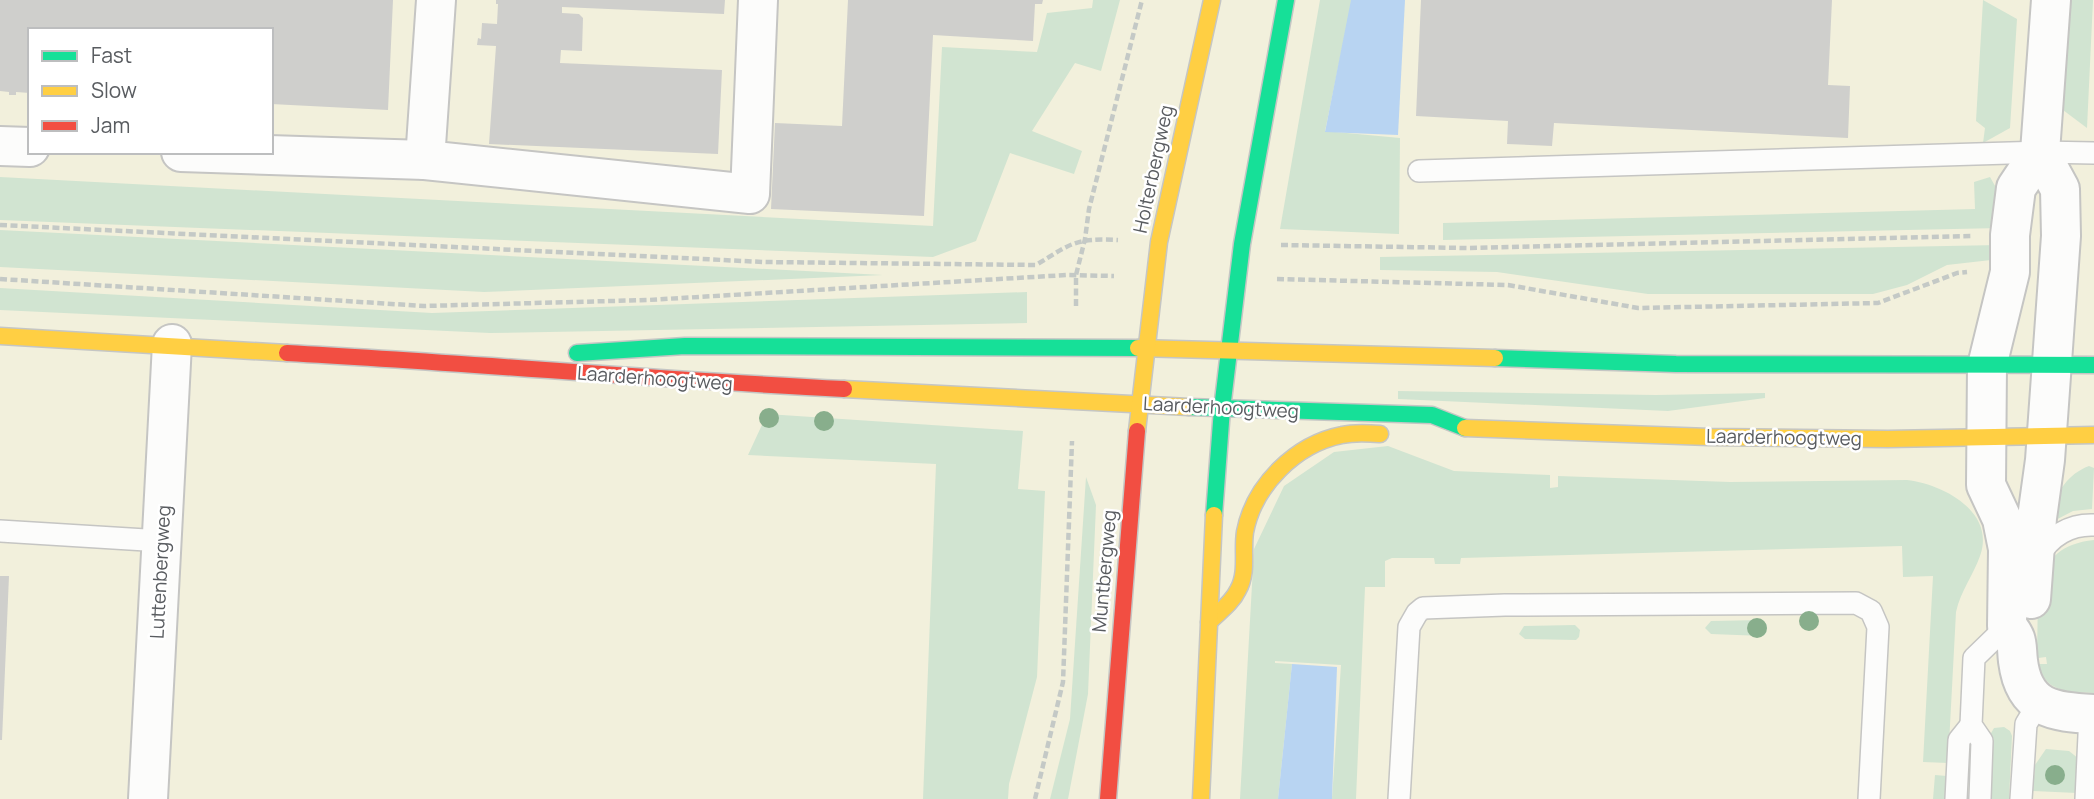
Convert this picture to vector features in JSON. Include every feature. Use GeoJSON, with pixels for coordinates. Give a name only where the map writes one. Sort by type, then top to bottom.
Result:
{"type":"FeatureCollection","features":[{"type":"Feature","properties":{"kind":"street"},"geometry":{"type":"LineString","coordinates":[[425,160],[436,0]]}},
{"type":"Feature","properties":{"kind":"street"},"geometry":{"type":"LineString","coordinates":[[242,154],[425,160],[750,194],[758,0]]}},
{"type":"Feature","properties":{"kind":"street","name":"Holterbergweg"},"geometry":{"type":"LineString","coordinates":[[1147,348],[1159,242],[1212,0]]}},
{"type":"Feature","properties":{"kind":"street"},"geometry":{"type":"LineString","coordinates":[[1200,799],[1222,409],[1242,244],[1286,0]]}},
{"type":"Feature","properties":{"kind":"street"},"geometry":{"type":"LineString","coordinates":[[2051,0],[2039,152],[2016,188],[2010,254],[1987,366],[1986,485],[2002,520],[2008,549],[2012,632],[2022,682],[2038,704],[2053,711],[2092,714]]}},
{"type":"Feature","properties":{"kind":"street"},"geometry":{"type":"LineString","coordinates":[[0,146],[28,147]]}},
{"type":"Feature","properties":{"kind":"street"},"geometry":{"type":"LineString","coordinates":[[2012,632],[2030,623],[2060,274],[2060,189],[2039,152]]}},
{"type":"Feature","properties":{"kind":"street","name":"Laarderhoogtweg"},"geometry":{"type":"LineString","coordinates":[[0,336],[453,362],[681,381],[1222,409],[1432,415],[1460,428],[1709,437],[1888,439],[2094,435]]}},
{"type":"Feature","properties":{"kind":"street","name":"Luttenbergweg"},"geometry":{"type":"LineString","coordinates":[[148,799],[172,344]]}},
{"type":"Feature","properties":{"kind":"street","name":"Laarderhoogtweg"},"geometry":{"type":"LineString","coordinates":[[453,362],[685,346],[1231,349],[1676,365],[2094,365]]}},
{"type":"Feature","properties":{"kind":"street","name":"Muntbergweg"},"geometry":{"type":"LineString","coordinates":[[1108,799],[1139,403],[1147,348]]}},
{"type":"Feature","properties":{"kind":"street"},"geometry":{"type":"LineString","coordinates":[[1441,433],[1460,428]]}},
{"type":"Feature","properties":{"kind":"street"},"geometry":{"type":"LineString","coordinates":[[1209,622],[1240,589],[1248,521],[1260,495],[1285,464],[1322,441],[1337,436],[1396,434]]}},
{"type":"Feature","properties":{"kind":"lane"},"geometry":{"type":"LineString","coordinates":[[1419,171],[2039,152],[2094,153]]}},
{"type":"Feature","properties":{"kind":"lane"},"geometry":{"type":"LineString","coordinates":[[2034,565],[2045,546],[2061,532],[2081,524],[2094,525]]}},
{"type":"Feature","properties":{"kind":"lane"},"geometry":{"type":"LineString","coordinates":[[0,531],[162,541]]}},
{"type":"Feature","properties":{"kind":"lane"},"geometry":{"type":"LineString","coordinates":[[1399,799],[1409,627],[1423,608],[1856,603],[1871,611],[1878,627],[1869,799]]}},
{"type":"Feature","properties":{"kind":"lane"},"geometry":{"type":"LineString","coordinates":[[1956,799],[1959,740],[1971,725],[1974,658],[2012,632]]}},
{"type":"Feature","properties":{"kind":"lane"},"geometry":{"type":"LineString","coordinates":[[2021,799],[2026,724],[2038,704]]}},
{"type":"Feature","properties":{"kind":"lane"},"geometry":{"type":"LineString","coordinates":[[2086,799],[2092,714]]}},
{"type":"Feature","properties":{"kind":"lane"},"geometry":{"type":"LineString","coordinates":[[1971,725],[1982,741],[1980,799]]}},
{"type":"Feature","properties":{"kind":"path"},"geometry":{"type":"LineString","coordinates":[[0,279],[424,306],[648,300],[1076,275],[1089,209],[1142,0]]}},
{"type":"Feature","properties":{"kind":"path"},"geometry":{"type":"LineString","coordinates":[[0,225],[764,262],[1036,265],[1068,245],[1085,239],[1159,242]]}},
{"type":"Feature","properties":{"kind":"path"},"geometry":{"type":"LineString","coordinates":[[1242,244],[2010,254]]}},
{"type":"Feature","properties":{"kind":"path"},"geometry":{"type":"LineString","coordinates":[[1238,279],[1508,285],[1638,308],[1878,303],[2010,254]]}},
{"type":"Feature","properties":{"kind":"path"},"geometry":{"type":"LineString","coordinates":[[1035,799],[1063,682],[1072,498],[1070,472]]}},
{"type":"Feature","properties":{"kind":"shaded area"},"geometry":{"type":"Polygon","coordinates":[[[0,0],[2094,0],[2094,799],[0,799],[0,0]]]}},
{"type":"Feature","properties":{"kind":"green space"},"geometry":{"type":"Polygon","coordinates":[[[1093,0],[1120,0],[1101,71],[1075,63],[1032,131],[1082,151],[1074,174],[1010,153],[976,241],[933,257],[0,220],[0,177],[933,226],[942,47],[1037,52],[1047,13],[1092,8],[1093,0]]]}},
{"type":"Feature","properties":{"kind":"green space"},"geometry":{"type":"Polygon","coordinates":[[[1320,0],[1352,0],[1325,131],[1400,138],[1399,234],[1280,229],[1320,0]]]}},
{"type":"Feature","properties":{"kind":"green space"},"geometry":{"type":"Polygon","coordinates":[[[1983,0],[2017,19],[2010,128],[1983,143],[1985,128],[1976,121],[1983,0]]]}},
{"type":"Feature","properties":{"kind":"green space"},"geometry":{"type":"Polygon","coordinates":[[[2071,0],[2093,0],[2087,128],[2063,110],[2071,0]]]}},
{"type":"Feature","properties":{"kind":"green space"},"geometry":{"type":"Polygon","coordinates":[[[1990,177],[2003,200],[2001,228],[1443,240],[1443,223],[1975,209],[1974,182],[1990,177]]]}},
{"type":"Feature","properties":{"kind":"green space"},"geometry":{"type":"Polygon","coordinates":[[[0,230],[883,275],[484,292],[0,267],[0,230]]]}},
{"type":"Feature","properties":{"kind":"green space"},"geometry":{"type":"Polygon","coordinates":[[[1999,245],[1991,260],[1947,265],[1907,285],[1873,294],[1648,294],[1497,272],[1380,270],[1380,257],[1999,245]]]}},
{"type":"Feature","properties":{"kind":"green space"},"geometry":{"type":"Polygon","coordinates":[[[0,288],[432,313],[1027,292],[1027,323],[490,333],[0,310],[0,288]]]}},
{"type":"Feature","properties":{"kind":"green space"},"geometry":{"type":"Polygon","coordinates":[[[1398,391],[1656,395],[1765,393],[1765,398],[1668,411],[1398,399],[1398,391]]]}},
{"type":"Feature","properties":{"kind":"green space"},"geometry":{"type":"Polygon","coordinates":[[[767,414],[1023,431],[1018,489],[1045,491],[1037,677],[1009,784],[1008,799],[923,799],[936,464],[748,455],[767,414]]]}},
{"type":"Feature","properties":{"kind":"green space"},"geometry":{"type":"Polygon","coordinates":[[[1388,446],[1454,471],[1550,475],[1550,488],[1558,487],[1558,476],[1730,482],[1907,480],[1936,487],[1950,494],[1973,514],[1980,526],[1983,540],[1980,556],[1956,612],[1948,763],[1923,762],[1933,576],[1903,577],[1902,546],[1461,558],[1460,564],[1435,564],[1434,558],[1392,558],[1385,561],[1385,587],[1365,587],[1356,799],[1332,799],[1341,665],[1275,661],[1292,664],[1278,799],[1240,799],[1254,549],[1284,486],[1334,452],[1388,446]]]}},
{"type":"Feature","properties":{"kind":"green space"},"geometry":{"type":"Polygon","coordinates":[[[2089,466],[2094,468],[2092,509],[2073,511],[2046,525],[2060,490],[2072,476],[2089,466]]]}},
{"type":"Feature","properties":{"kind":"green space"},"geometry":{"type":"Polygon","coordinates":[[[1086,477],[1096,505],[1088,694],[1068,799],[1050,799],[1070,719],[1086,477]]]}},
{"type":"Feature","properties":{"kind":"green space"},"geometry":{"type":"Polygon","coordinates":[[[2094,540],[2094,693],[2068,691],[2053,686],[2042,674],[2039,664],[2047,664],[2046,657],[2038,658],[2037,651],[2039,596],[2048,565],[2058,553],[2073,545],[2094,540]]]}},
{"type":"Feature","properties":{"kind":"green space"},"geometry":{"type":"Polygon","coordinates":[[[1762,620],[1767,625],[1763,636],[1711,634],[1705,628],[1711,621],[1762,620]]]}},
{"type":"Feature","properties":{"kind":"green space"},"geometry":{"type":"Polygon","coordinates":[[[1575,625],[1580,630],[1576,640],[1525,639],[1519,634],[1524,626],[1575,625]]]}},
{"type":"Feature","properties":{"kind":"green space"},"geometry":{"type":"Polygon","coordinates":[[[2004,727],[2012,736],[2009,799],[1987,799],[1990,735],[1994,728],[2004,727]]]}},
{"type":"Feature","properties":{"kind":"green space"},"geometry":{"type":"Polygon","coordinates":[[[2046,749],[2069,751],[2079,759],[2077,793],[2033,791],[2035,765],[2046,749]]]}},
{"type":"Feature","properties":{"kind":"green space"},"geometry":{"type":"Polygon","coordinates":[[[1935,775],[1947,776],[1946,799],[1933,799],[1935,775]]]}},
{"type":"Feature","properties":{"kind":"water"},"geometry":{"type":"Polygon","coordinates":[[[1351,0],[1405,0],[1398,135],[1325,132],[1351,0]]]}},
{"type":"Feature","properties":{"kind":"water"},"geometry":{"type":"Polygon","coordinates":[[[1292,664],[1337,667],[1332,799],[1278,799],[1292,664]]]}},
{"type":"Feature","properties":{"kind":"building"},"geometry":{"type":"Polygon","coordinates":[[[0,0],[393,0],[388,110],[273,104],[273,28],[28,28],[28,93],[16,92],[16,95],[9,95],[9,92],[0,91],[0,0]]]}},
{"type":"Feature","properties":{"kind":"building"},"geometry":{"type":"Polygon","coordinates":[[[496,0],[725,0],[724,14],[562,7],[562,13],[579,14],[583,18],[582,51],[561,50],[560,63],[722,70],[718,154],[489,144],[496,46],[477,45],[478,38],[481,39],[482,23],[497,24],[496,0]]]}},
{"type":"Feature","properties":{"kind":"building"},"geometry":{"type":"Polygon","coordinates":[[[848,0],[1043,0],[1042,4],[1035,4],[1033,41],[933,35],[924,216],[771,209],[775,123],[842,126],[848,0]]]}},
{"type":"Feature","properties":{"kind":"building"},"geometry":{"type":"Polygon","coordinates":[[[1421,0],[1832,0],[1828,85],[1850,86],[1848,138],[1554,123],[1552,146],[1507,144],[1508,121],[1416,116],[1421,0]]]}},
{"type":"Feature","properties":{"kind":"building"},"geometry":{"type":"Polygon","coordinates":[[[0,576],[9,576],[2,740],[0,740],[0,576]]]}},
{"type":"Feature","properties":{"kind":"traffic: fast"},"geometry":{"type":"LineString","coordinates":[[1214,515],[1222,409],[1242,244],[1286,0]]}},
{"type":"Feature","properties":{"kind":"traffic: fast"},"geometry":{"type":"LineString","coordinates":[[577,353],[685,346],[1138,348]]}},
{"type":"Feature","properties":{"kind":"traffic: fast"},"geometry":{"type":"LineString","coordinates":[[1495,358],[1676,364],[2094,365]]}},
{"type":"Feature","properties":{"kind":"traffic: fast"},"geometry":{"type":"LineString","coordinates":[[1189,407],[1432,415],[1465,428]]}},
{"type":"Feature","properties":{"kind":"traffic: slow"},"geometry":{"type":"LineString","coordinates":[[1137,431],[1159,242],[1212,0]]}},
{"type":"Feature","properties":{"kind":"traffic: slow"},"geometry":{"type":"LineString","coordinates":[[0,336],[287,353]]}},
{"type":"Feature","properties":{"kind":"traffic: slow"},"geometry":{"type":"LineString","coordinates":[[1138,348],[1495,358]]}},
{"type":"Feature","properties":{"kind":"traffic: slow"},"geometry":{"type":"LineString","coordinates":[[844,389],[1189,407]]}},
{"type":"Feature","properties":{"kind":"traffic: slow"},"geometry":{"type":"LineString","coordinates":[[1465,428],[1709,437],[1888,439],[2094,435]]}},
{"type":"Feature","properties":{"kind":"traffic: slow"},"geometry":{"type":"LineString","coordinates":[[1209,622],[1232,599],[1241,583],[1245,532],[1250,515],[1257,498],[1280,469],[1293,457],[1325,440],[1352,433],[1380,434]]}},
{"type":"Feature","properties":{"kind":"traffic: slow"},"geometry":{"type":"LineString","coordinates":[[1201,799],[1214,515]]}},
{"type":"Feature","properties":{"kind":"traffic: jam"},"geometry":{"type":"LineString","coordinates":[[287,353],[844,389]]}},
{"type":"Feature","properties":{"kind":"traffic: jam"},"geometry":{"type":"LineString","coordinates":[[1108,799],[1137,431]]}}]}
